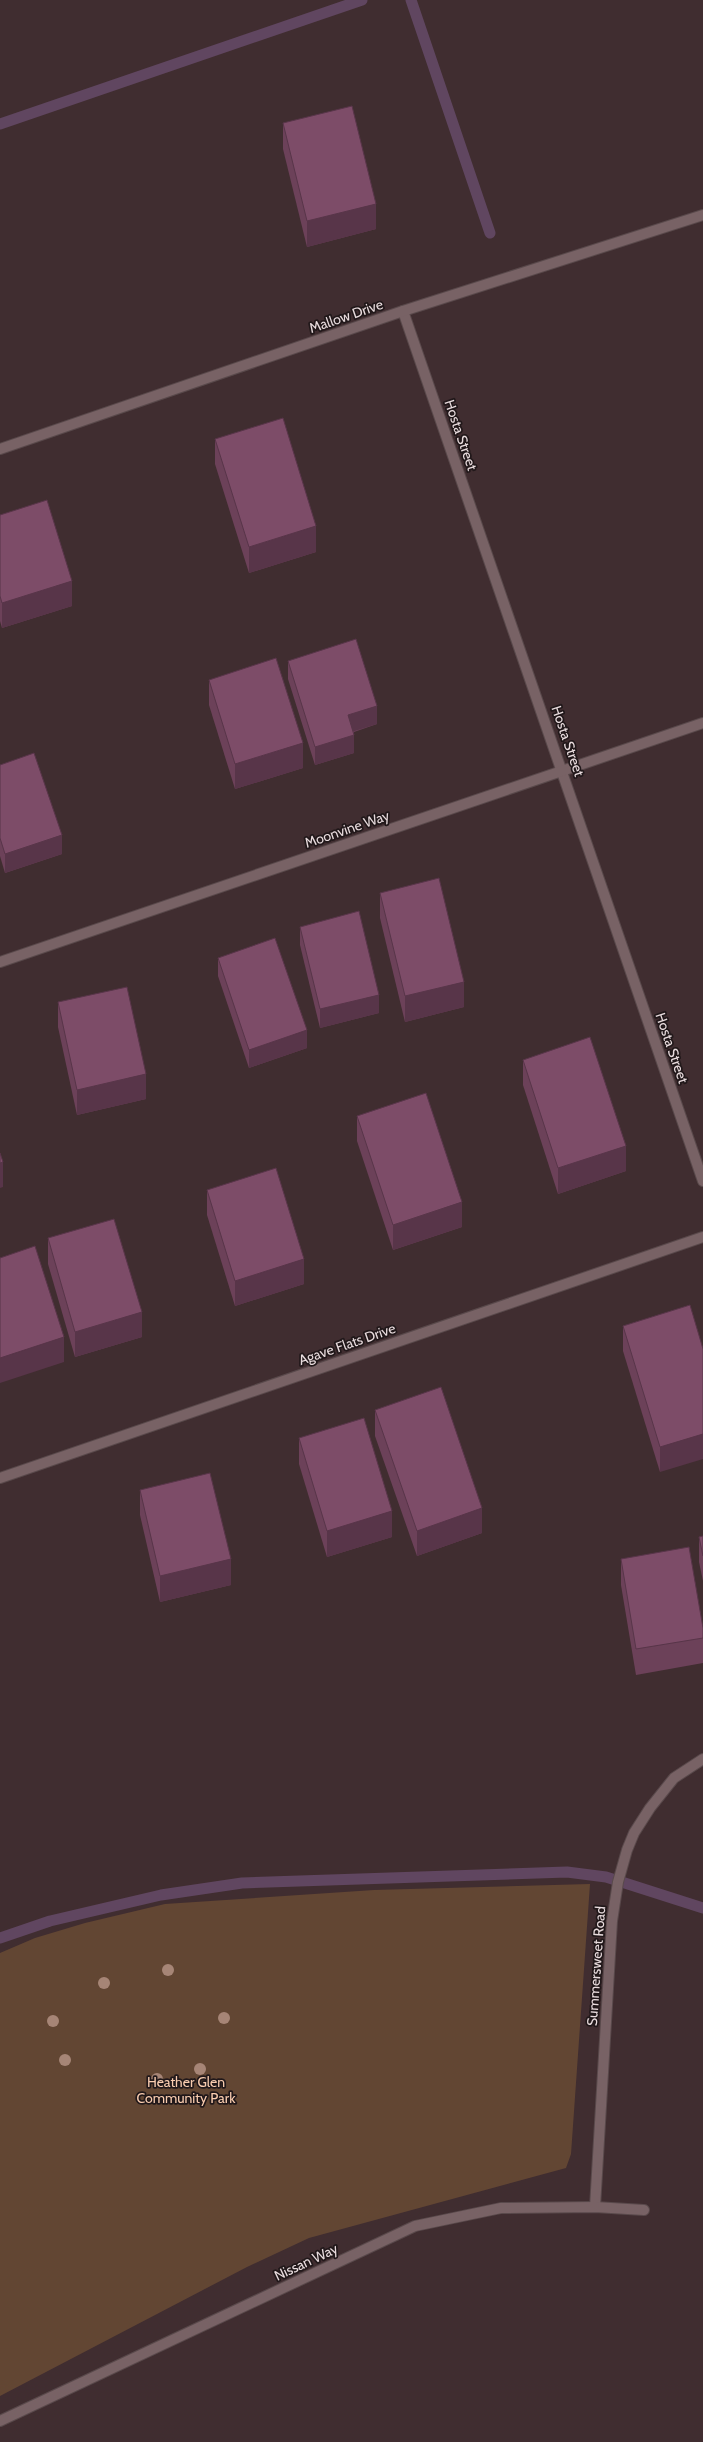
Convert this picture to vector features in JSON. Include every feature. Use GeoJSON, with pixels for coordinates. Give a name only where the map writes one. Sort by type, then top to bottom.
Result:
{"type":"FeatureCollection","features":[{"type":"Feature","properties":{"kind":"street","name":"Mallow Drive"},"geometry":{"type":"LineString","coordinates":[[0,449],[403,311],[703,215]]}},
{"type":"Feature","properties":{"kind":"street","name":"Hosta Street"},"geometry":{"type":"LineString","coordinates":[[403,311],[563,769],[703,1181]]}},
{"type":"Feature","properties":{"kind":"street","name":"Moonvine Way"},"geometry":{"type":"LineString","coordinates":[[0,962],[563,769],[703,723]]}},
{"type":"Feature","properties":{"kind":"street","name":"Agave Flats Drive"},"geometry":{"type":"LineString","coordinates":[[0,1478],[703,1237]]}},
{"type":"Feature","properties":{"kind":"street","name":"Summersweet Road"},"geometry":{"type":"LineString","coordinates":[[595,2207],[612,1921],[618,1882],[627,1850],[650,1808],[674,1778],[703,1759]]}},
{"type":"Feature","properties":{"kind":"street","name":"Nissan Way"},"geometry":{"type":"LineString","coordinates":[[0,2421],[416,2226],[501,2208],[595,2207],[644,2210]]}},
{"type":"Feature","properties":{"kind":"green space","name":"Heather Glen Community Park"},"geometry":{"type":"Polygon","coordinates":[[[590,1884],[571,2154],[566,2168],[309,2238],[247,2267],[0,2396],[0,1953],[35,1938],[85,1923],[165,1904],[374,1890],[590,1884]]]}},
{"type":"Feature","properties":{"kind":"building"},"geometry":{"type":"Polygon","coordinates":[[[352,106],[376,204],[307,221],[283,123],[352,106]]]}},
{"type":"Feature","properties":{"kind":"building"},"geometry":{"type":"Polygon","coordinates":[[[283,418],[316,526],[249,547],[215,439],[283,418]]]}},
{"type":"Feature","properties":{"kind":"building"},"geometry":{"type":"Polygon","coordinates":[[[47,500],[72,581],[2,603],[0,596],[0,515],[47,500]]]}},
{"type":"Feature","properties":{"kind":"building"},"geometry":{"type":"Polygon","coordinates":[[[356,639],[377,706],[348,715],[354,735],[315,747],[288,661],[356,639]]]}},
{"type":"Feature","properties":{"kind":"building"},"geometry":{"type":"Polygon","coordinates":[[[276,658],[303,743],[235,764],[209,680],[276,658]]]}},
{"type":"Feature","properties":{"kind":"building"},"geometry":{"type":"Polygon","coordinates":[[[34,753],[62,835],[5,854],[0,838],[0,765],[34,753]]]}},
{"type":"Feature","properties":{"kind":"building"},"geometry":{"type":"Polygon","coordinates":[[[439,878],[464,982],[405,996],[380,893],[439,878]]]}},
{"type":"Feature","properties":{"kind":"building"},"geometry":{"type":"Polygon","coordinates":[[[359,911],[379,995],[320,1009],[300,927],[359,911]]]}},
{"type":"Feature","properties":{"kind":"building"},"geometry":{"type":"Polygon","coordinates":[[[275,938],[307,1030],[249,1050],[218,958],[275,938]]]}},
{"type":"Feature","properties":{"kind":"building"},"geometry":{"type":"Polygon","coordinates":[[[127,987],[146,1074],[77,1090],[58,1002],[127,987]]]}},
{"type":"Feature","properties":{"kind":"building"},"geometry":{"type":"Polygon","coordinates":[[[590,1037],[626,1146],[558,1168],[523,1060],[590,1037]]]}},
{"type":"Feature","properties":{"kind":"building"},"geometry":{"type":"Polygon","coordinates":[[[426,1093],[462,1202],[393,1225],[357,1116],[426,1093]]]}},
{"type":"Feature","properties":{"kind":"building"},"geometry":{"type":"Polygon","coordinates":[[[0,1153],[3,1162],[0,1163],[0,1153]]]}},
{"type":"Feature","properties":{"kind":"building"},"geometry":{"type":"Polygon","coordinates":[[[276,1168],[304,1259],[235,1281],[207,1190],[276,1168]]]}},
{"type":"Feature","properties":{"kind":"building"},"geometry":{"type":"Polygon","coordinates":[[[114,1219],[142,1312],[75,1332],[48,1238],[114,1219]]]}},
{"type":"Feature","properties":{"kind":"building"},"geometry":{"type":"Polygon","coordinates":[[[35,1246],[64,1337],[0,1358],[0,1258],[35,1246]]]}},
{"type":"Feature","properties":{"kind":"building"},"geometry":{"type":"Polygon","coordinates":[[[690,1305],[703,1349],[703,1434],[660,1447],[623,1326],[690,1305]]]}},
{"type":"Feature","properties":{"kind":"building"},"geometry":{"type":"Polygon","coordinates":[[[441,1387],[482,1508],[417,1531],[375,1410],[441,1387]]]}},
{"type":"Feature","properties":{"kind":"building"},"geometry":{"type":"Polygon","coordinates":[[[364,1418],[392,1511],[327,1531],[299,1438],[364,1418]]]}},
{"type":"Feature","properties":{"kind":"building"},"geometry":{"type":"Polygon","coordinates":[[[210,1473],[231,1559],[160,1576],[140,1490],[210,1473]]]}},
{"type":"Feature","properties":{"kind":"building"},"geometry":{"type":"Polygon","coordinates":[[[703,1536],[703,1556],[699,1537],[703,1536]]]}},
{"type":"Feature","properties":{"kind":"building"},"geometry":{"type":"Polygon","coordinates":[[[689,1547],[703,1628],[703,1638],[636,1649],[621,1559],[689,1547]]]}},
{"type":"Feature","properties":{"kind":"waterway"},"geometry":{"type":"LineString","coordinates":[[0,124],[362,0]]}},
{"type":"Feature","properties":{"kind":"waterway"},"geometry":{"type":"LineString","coordinates":[[411,0],[490,233]]}},
{"type":"Feature","properties":{"kind":"waterway"},"geometry":{"type":"LineString","coordinates":[[0,1938],[50,1921],[161,1895],[242,1883],[567,1872],[606,1877],[703,1908]]}}]}
